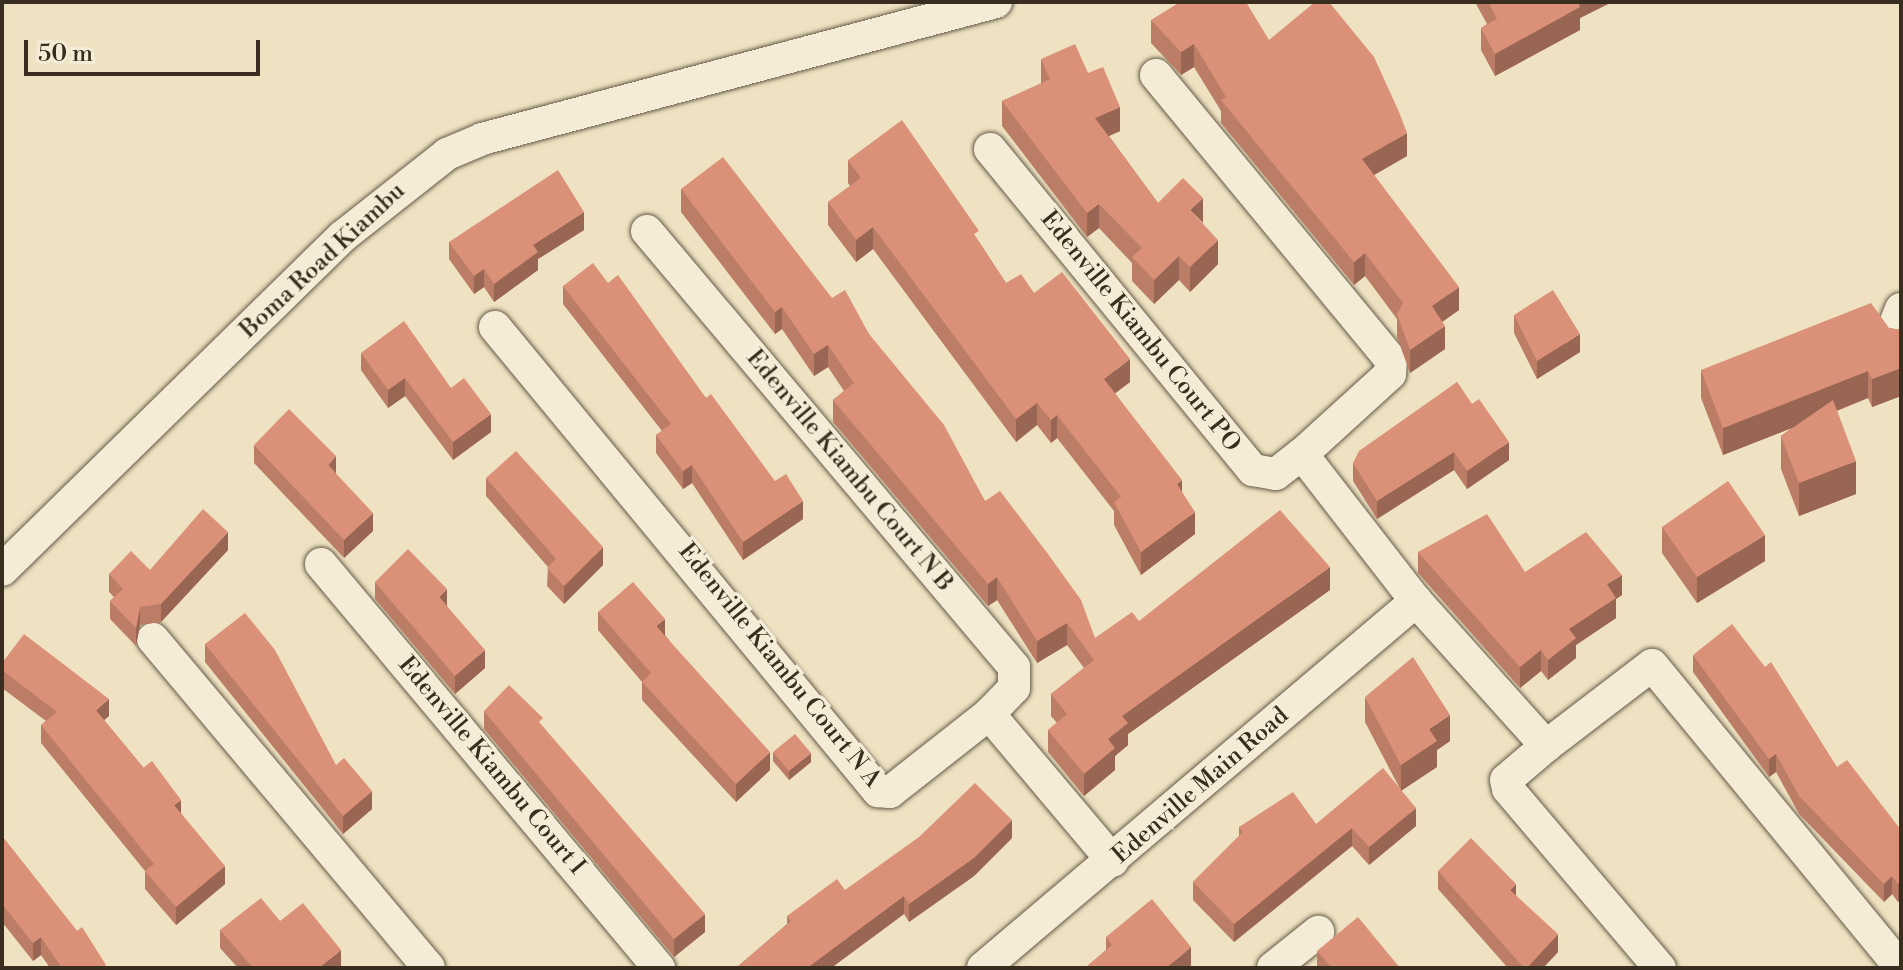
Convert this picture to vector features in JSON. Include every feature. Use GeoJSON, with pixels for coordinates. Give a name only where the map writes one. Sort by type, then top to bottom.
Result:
{"type":"FeatureCollection","features":[{"type":"Feature","properties":{"kind":"street","name":"Boma Road Kiambu"},"geometry":{"type":"LineString","coordinates":[[2,570],[342,237],[447,154],[482,139],[996,2]]}},
{"type":"Feature","properties":{"kind":"street","name":"Edenville Kiambu Court PO"},"geometry":{"type":"LineString","coordinates":[[990,149],[1253,470],[1276,474],[1390,374],[1391,360],[1156,75]]}},
{"type":"Feature","properties":{"kind":"street","name":"Edenville Kiambu Court N B"},"geometry":{"type":"LineString","coordinates":[[647,231],[1014,667],[1014,688],[989,714]]}},
{"type":"Feature","properties":{"kind":"street"},"geometry":{"type":"LineString","coordinates":[[1901,309],[1895,324],[1901,341]]}},
{"type":"Feature","properties":{"kind":"street","name":"Edenville Kiambu Court N A"},"geometry":{"type":"LineString","coordinates":[[495,327],[878,791],[890,792],[989,714]]}},
{"type":"Feature","properties":{"kind":"street"},"geometry":{"type":"LineString","coordinates":[[1302,454],[1416,601],[1546,746]]}},
{"type":"Feature","properties":{"kind":"street","name":"Edenville Kiambu Court I"},"geometry":{"type":"LineString","coordinates":[[321,564],[659,968]]}},
{"type":"Feature","properties":{"kind":"street","name":"Edenville Main Road"},"geometry":{"type":"LineString","coordinates":[[983,968],[1113,861],[1416,601]]}},
{"type":"Feature","properties":{"kind":"street"},"geometry":{"type":"LineString","coordinates":[[153,639],[429,968]]}},
{"type":"Feature","properties":{"kind":"street"},"geometry":{"type":"LineString","coordinates":[[1660,968],[1508,789],[1506,780],[1652,665],[1901,968]]}},
{"type":"Feature","properties":{"kind":"street"},"geometry":{"type":"LineString","coordinates":[[989,714],[1113,861]]}},
{"type":"Feature","properties":{"kind":"street"},"geometry":{"type":"LineString","coordinates":[[1273,968],[1318,932]]}},
{"type":"Feature","properties":{"kind":"building"},"geometry":{"type":"Polygon","coordinates":[[[1180,2],[1246,2],[1269,40],[1315,2],[1329,2],[1374,57],[1407,133],[1362,159],[1459,287],[1432,306],[1445,326],[1410,350],[1397,314],[1403,303],[1365,253],[1354,262],[1221,100],[1226,97],[1194,44],[1181,52],[1151,20],[1180,2]]]}},
{"type":"Feature","properties":{"kind":"building"},"geometry":{"type":"Polygon","coordinates":[[[1488,2],[1578,2],[1580,7],[1495,54],[1481,28],[1497,19],[1488,2]]]}},
{"type":"Feature","properties":{"kind":"building"},"geometry":{"type":"Polygon","coordinates":[[[1075,44],[1088,73],[1103,67],[1120,107],[1095,118],[1158,203],[1183,178],[1203,198],[1190,210],[1218,240],[1190,267],[1179,256],[1154,280],[1132,257],[1142,248],[1099,204],[1087,213],[1002,101],[1050,79],[1041,59],[1075,44]]]}},
{"type":"Feature","properties":{"kind":"building"},"geometry":{"type":"Polygon","coordinates":[[[902,120],[979,231],[974,234],[1006,283],[1021,274],[1034,293],[1062,272],[1130,359],[1104,379],[1182,480],[1177,484],[1195,512],[1141,552],[1114,502],[1121,497],[1057,415],[1051,420],[1037,403],[1016,419],[873,227],[856,240],[828,202],[861,178],[848,160],[902,120]]]}},
{"type":"Feature","properties":{"kind":"building"},"geometry":{"type":"Polygon","coordinates":[[[723,157],[832,298],[845,290],[869,334],[944,425],[985,501],[1000,491],[1048,554],[1081,600],[1095,638],[1132,612],[1139,621],[1280,510],[1330,567],[1122,716],[1128,723],[1108,739],[1115,748],[1084,774],[1048,730],[1067,714],[1051,694],[1094,660],[1067,623],[1037,641],[997,577],[988,584],[833,400],[854,383],[828,345],[814,354],[782,307],[775,312],[681,189],[723,157]]]}},
{"type":"Feature","properties":{"kind":"building"},"geometry":{"type":"Polygon","coordinates":[[[558,170],[584,212],[533,245],[538,252],[494,284],[484,269],[474,276],[449,242],[558,170]]]}},
{"type":"Feature","properties":{"kind":"building"},"geometry":{"type":"Polygon","coordinates":[[[593,263],[608,283],[618,275],[706,398],[711,394],[775,481],[786,474],[803,501],[743,542],[692,465],[683,471],[656,435],[671,424],[563,286],[593,263]]]}},
{"type":"Feature","properties":{"kind":"building"},"geometry":{"type":"Polygon","coordinates":[[[1553,290],[1580,334],[1537,361],[1514,315],[1553,290]]]}},
{"type":"Feature","properties":{"kind":"building"},"geometry":{"type":"Polygon","coordinates":[[[1871,303],[1889,328],[1901,330],[1901,368],[1872,379],[1868,371],[1723,428],[1701,370],[1871,303]]]}},
{"type":"Feature","properties":{"kind":"building"},"geometry":{"type":"Polygon","coordinates":[[[404,321],[451,388],[464,378],[491,414],[453,442],[405,378],[388,390],[361,353],[404,321]]]}},
{"type":"Feature","properties":{"kind":"building"},"geometry":{"type":"Polygon","coordinates":[[[1457,382],[1472,404],[1479,399],[1509,442],[1467,471],[1454,452],[1377,501],[1353,463],[1359,451],[1457,382]]]}},
{"type":"Feature","properties":{"kind":"building"},"geometry":{"type":"Polygon","coordinates":[[[1833,400],[1856,461],[1799,483],[1781,436],[1833,400]]]}},
{"type":"Feature","properties":{"kind":"building"},"geometry":{"type":"Polygon","coordinates":[[[289,409],[336,456],[328,465],[373,513],[344,540],[254,445],[289,409]]]}},
{"type":"Feature","properties":{"kind":"building"},"geometry":{"type":"Polygon","coordinates":[[[516,451],[603,547],[564,586],[547,568],[556,559],[486,478],[516,451]]]}},
{"type":"Feature","properties":{"kind":"building"},"geometry":{"type":"Polygon","coordinates":[[[1728,481],[1765,535],[1697,577],[1662,527],[1728,481]]]}},
{"type":"Feature","properties":{"kind":"building"},"geometry":{"type":"Polygon","coordinates":[[[203,509],[228,532],[161,604],[140,607],[136,628],[110,601],[123,589],[109,574],[131,551],[150,570],[203,509]]]}},
{"type":"Feature","properties":{"kind":"building"},"geometry":{"type":"Polygon","coordinates":[[[1487,514],[1525,572],[1586,532],[1622,575],[1607,584],[1616,598],[1569,629],[1576,638],[1548,660],[1541,650],[1520,667],[1418,552],[1487,514]]]}},
{"type":"Feature","properties":{"kind":"building"},"geometry":{"type":"Polygon","coordinates":[[[408,549],[447,589],[439,597],[485,650],[455,676],[375,582],[408,549]]]}},
{"type":"Feature","properties":{"kind":"building"},"geometry":{"type":"Polygon","coordinates":[[[633,582],[665,619],[656,626],[770,752],[736,784],[642,682],[651,673],[598,612],[633,582]]]}},
{"type":"Feature","properties":{"kind":"building"},"geometry":{"type":"Polygon","coordinates":[[[245,613],[275,650],[336,765],[344,758],[372,791],[343,816],[205,644],[245,613]]]}},
{"type":"Feature","properties":{"kind":"building"},"geometry":{"type":"Polygon","coordinates":[[[1732,624],[1765,667],[1771,662],[1837,767],[1847,760],[1901,830],[1901,881],[1898,884],[1892,876],[1884,884],[1799,796],[1776,754],[1769,759],[1693,655],[1732,624]]]}},
{"type":"Feature","properties":{"kind":"building"},"geometry":{"type":"Polygon","coordinates":[[[24,634],[109,699],[96,710],[143,768],[152,761],[181,800],[174,805],[225,866],[176,907],[145,871],[154,864],[41,725],[57,712],[2,670],[2,663],[24,634]]]}},
{"type":"Feature","properties":{"kind":"building"},"geometry":{"type":"Polygon","coordinates":[[[1413,657],[1450,715],[1429,729],[1437,741],[1401,765],[1365,697],[1413,657]]]}},
{"type":"Feature","properties":{"kind":"building"},"geometry":{"type":"Polygon","coordinates":[[[509,685],[543,718],[539,722],[705,914],[674,939],[484,711],[509,685]]]}},
{"type":"Feature","properties":{"kind":"building"},"geometry":{"type":"Polygon","coordinates":[[[795,734],[811,753],[789,771],[773,752],[795,734]]]}},
{"type":"Feature","properties":{"kind":"building"},"geometry":{"type":"Polygon","coordinates":[[[1383,768],[1416,808],[1369,847],[1352,828],[1234,924],[1193,882],[1243,832],[1239,827],[1293,792],[1316,824],[1383,768]]]}},
{"type":"Feature","properties":{"kind":"building"},"geometry":{"type":"Polygon","coordinates":[[[975,783],[1012,820],[974,858],[909,904],[904,896],[807,968],[736,968],[791,921],[787,916],[837,879],[845,890],[919,837],[975,783]]]}},
{"type":"Feature","properties":{"kind":"building"},"geometry":{"type":"Polygon","coordinates":[[[2,836],[77,931],[82,927],[106,965],[102,968],[62,968],[41,937],[33,943],[2,904],[2,836]]]}},
{"type":"Feature","properties":{"kind":"building"},"geometry":{"type":"Polygon","coordinates":[[[1471,838],[1516,884],[1510,890],[1558,934],[1527,968],[1438,871],[1471,838]]]}},
{"type":"Feature","properties":{"kind":"building"},"geometry":{"type":"Polygon","coordinates":[[[261,898],[280,921],[303,903],[341,950],[319,968],[253,968],[220,930],[261,898]]]}},
{"type":"Feature","properties":{"kind":"building"},"geometry":{"type":"Polygon","coordinates":[[[1152,899],[1191,947],[1166,968],[1085,968],[1112,945],[1106,937],[1152,899]]]}},
{"type":"Feature","properties":{"kind":"building"},"geometry":{"type":"Polygon","coordinates":[[[1358,917],[1400,968],[1332,968],[1317,951],[1358,917]]]}}]}
